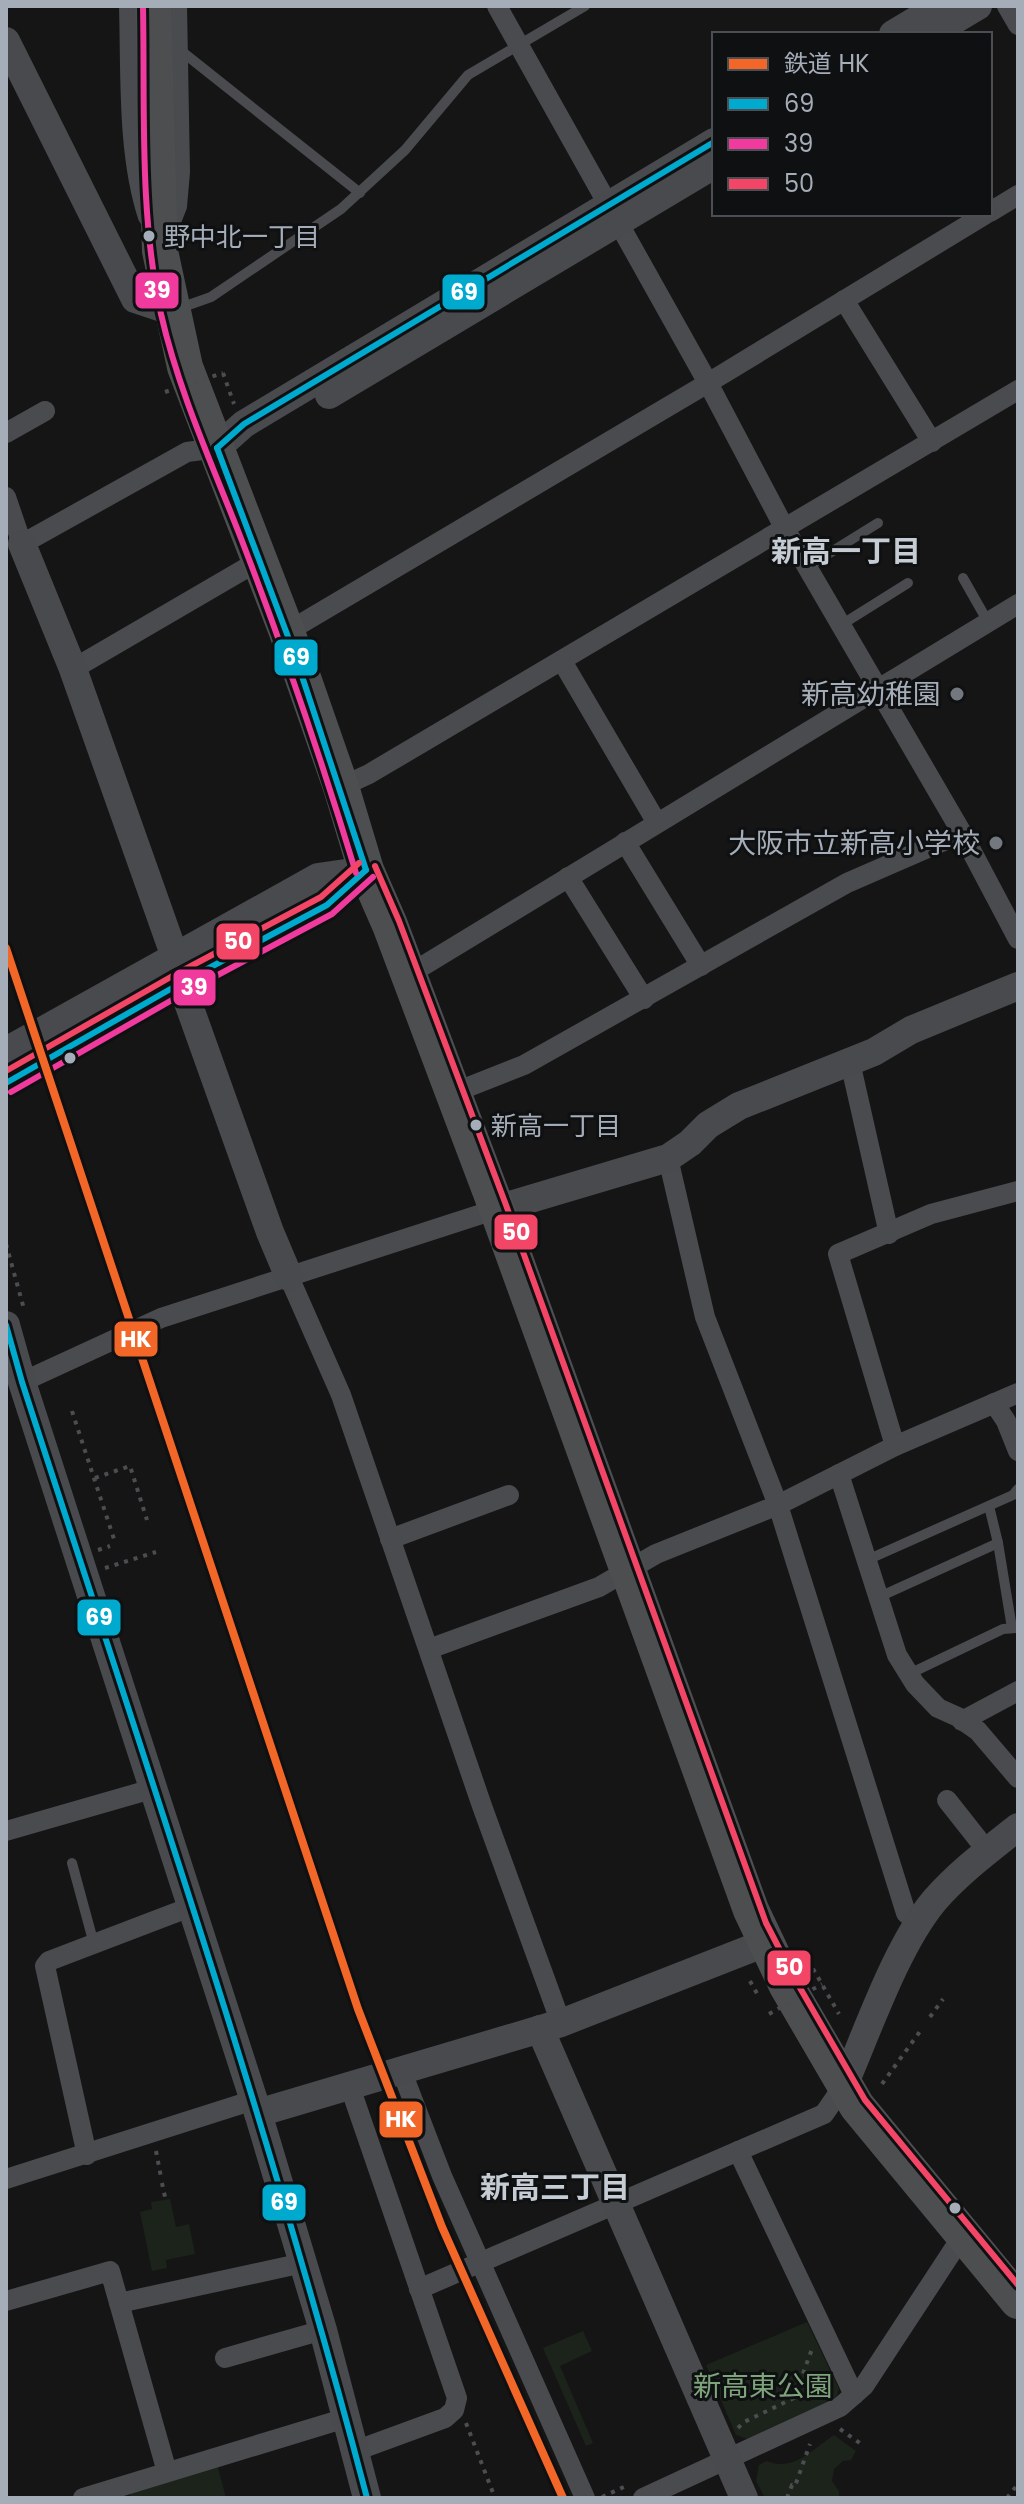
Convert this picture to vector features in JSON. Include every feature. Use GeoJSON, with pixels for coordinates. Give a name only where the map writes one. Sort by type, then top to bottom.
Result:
{"type":"FeatureCollection","features":[{"type":"Feature","properties":{"kind":"highway"},"geometry":{"type":"LineString","coordinates":[[153,6],[160,251],[185,367],[287,632],[341,787],[366,870],[497,1209],[626,1571],[765,1943],[844,2085],[869,2123],[1018,2301]]}},
{"type":"Feature","properties":{"kind":"street"},"geometry":{"type":"LineString","coordinates":[[129,6],[131,99],[140,193],[160,251]]}},
{"type":"Feature","properties":{"kind":"street"},"geometry":{"type":"LineString","coordinates":[[160,251],[177,206],[180,172],[177,6]]}},
{"type":"Feature","properties":{"kind":"street"},"geometry":{"type":"LineString","coordinates":[[497,6],[708,383],[785,529],[962,833],[1018,939]]}},
{"type":"Feature","properties":{"kind":"street"},"geometry":{"type":"LineString","coordinates":[[896,32],[940,6]]}},
{"type":"Feature","properties":{"kind":"street"},"geometry":{"type":"LineString","coordinates":[[934,32],[978,6]]}},
{"type":"Feature","properties":{"kind":"street"},"geometry":{"type":"LineString","coordinates":[[1007,6],[1018,25]]}},
{"type":"Feature","properties":{"kind":"street"},"geometry":{"type":"LineString","coordinates":[[6,41],[135,299],[171,311]]}},
{"type":"Feature","properties":{"kind":"street"},"geometry":{"type":"LineString","coordinates":[[614,214],[712,143]]}},
{"type":"Feature","properties":{"kind":"street"},"geometry":{"type":"LineString","coordinates":[[22,544],[187,452],[217,448],[244,424],[614,214],[712,166]]}},
{"type":"Feature","properties":{"kind":"street"},"geometry":{"type":"LineString","coordinates":[[992,211],[1018,195]]}},
{"type":"Feature","properties":{"kind":"street"},"geometry":{"type":"LineString","coordinates":[[287,632],[983,216]]}},
{"type":"Feature","properties":{"kind":"street"},"geometry":{"type":"LineString","coordinates":[[844,300],[932,442]]}},
{"type":"Feature","properties":{"kind":"street"},"geometry":{"type":"LineString","coordinates":[[341,787],[369,774],[562,661],[1018,390]]}},
{"type":"Feature","properties":{"kind":"street"},"geometry":{"type":"LineString","coordinates":[[6,433],[45,411]]}},
{"type":"Feature","properties":{"kind":"street"},"geometry":{"type":"LineString","coordinates":[[6,497],[73,669],[270,1232],[341,1395],[482,1806],[551,2026],[617,2203],[728,2446],[744,2498]]}},
{"type":"Feature","properties":{"kind":"street"},"geometry":{"type":"LineString","coordinates":[[73,669],[260,560]]}},
{"type":"Feature","properties":{"kind":"street"},"geometry":{"type":"LineString","coordinates":[[408,975],[1018,604]]}},
{"type":"Feature","properties":{"kind":"street"},"geometry":{"type":"LineString","coordinates":[[562,661],[657,823]]}},
{"type":"Feature","properties":{"kind":"street"},"geometry":{"type":"LineString","coordinates":[[453,1093],[524,1065],[847,883],[962,833]]}},
{"type":"Feature","properties":{"kind":"street"},"geometry":{"type":"LineString","coordinates":[[625,842],[701,966]]}},
{"type":"Feature","properties":{"kind":"street"},"geometry":{"type":"LineString","coordinates":[[6,1083],[318,877],[366,870]]}},
{"type":"Feature","properties":{"kind":"street"},"geometry":{"type":"LineString","coordinates":[[568,877],[644,999]]}},
{"type":"Feature","properties":{"kind":"street"},"geometry":{"type":"LineString","coordinates":[[6,1051],[178,970]]}},
{"type":"Feature","properties":{"kind":"street"},"geometry":{"type":"LineString","coordinates":[[22,1382],[161,1318],[497,1209],[668,1158],[690,1143],[708,1125],[739,1106],[874,1052],[911,1030],[1018,986]]}},
{"type":"Feature","properties":{"kind":"street"},"geometry":{"type":"LineString","coordinates":[[850,1062],[889,1234]]}},
{"type":"Feature","properties":{"kind":"street"},"geometry":{"type":"LineString","coordinates":[[668,1158],[705,1317],[778,1505],[906,1913],[918,1923]]}},
{"type":"Feature","properties":{"kind":"street"},"geometry":{"type":"LineString","coordinates":[[895,1446],[838,1254],[931,1214],[1018,1191]]}},
{"type":"Feature","properties":{"kind":"street"},"geometry":{"type":"LineString","coordinates":[[6,1325],[256,2107],[323,2330],[366,2498]]}},
{"type":"Feature","properties":{"kind":"street"},"geometry":{"type":"LineString","coordinates":[[429,1649],[595,1588],[656,1554],[778,1505],[895,1446],[1018,1393]]}},
{"type":"Feature","properties":{"kind":"street"},"geometry":{"type":"LineString","coordinates":[[994,1403],[1006,1421],[1018,1451]]}},
{"type":"Feature","properties":{"kind":"street"},"geometry":{"type":"LineString","coordinates":[[839,1474],[897,1655],[915,1684],[938,1708],[978,1731],[1018,1778]]}},
{"type":"Feature","properties":{"kind":"street"},"geometry":{"type":"LineString","coordinates":[[390,1539],[509,1495]]}},
{"type":"Feature","properties":{"kind":"street"},"geometry":{"type":"LineString","coordinates":[[962,1721],[1018,1691]]}},
{"type":"Feature","properties":{"kind":"street"},"geometry":{"type":"LineString","coordinates":[[6,1831],[152,1789]]}},
{"type":"Feature","properties":{"kind":"street"},"geometry":{"type":"LineString","coordinates":[[947,1800],[988,1852]]}},
{"type":"Feature","properties":{"kind":"street"},"geometry":{"type":"LineString","coordinates":[[419,2289],[824,2114],[844,2085],[918,1923],[950,1883],[1018,1827]]}},
{"type":"Feature","properties":{"kind":"street"},"geometry":{"type":"LineString","coordinates":[[87,2155],[45,1966],[49,1961],[193,1906]]}},
{"type":"Feature","properties":{"kind":"street"},"geometry":{"type":"LineString","coordinates":[[6,2179],[153,2133],[350,2087],[551,2026],[765,1943]]}},
{"type":"Feature","properties":{"kind":"street"},"geometry":{"type":"LineString","coordinates":[[402,2072],[442,2176],[585,2498]]}},
{"type":"Feature","properties":{"kind":"street"},"geometry":{"type":"LineString","coordinates":[[350,2087],[457,2394],[456,2406],[445,2418],[355,2451]]}},
{"type":"Feature","properties":{"kind":"street"},"geometry":{"type":"LineString","coordinates":[[738,2151],[854,2395]]}},
{"type":"Feature","properties":{"kind":"street"},"geometry":{"type":"LineString","coordinates":[[643,2498],[728,2446],[816,2426],[840,2407],[864,2386],[963,2235]]}},
{"type":"Feature","properties":{"kind":"street"},"geometry":{"type":"LineString","coordinates":[[119,2303],[303,2263]]}},
{"type":"Feature","properties":{"kind":"street"},"geometry":{"type":"LineString","coordinates":[[6,2301],[110,2271],[167,2472]]}},
{"type":"Feature","properties":{"kind":"street"},"geometry":{"type":"LineString","coordinates":[[225,2358],[323,2330]]}},
{"type":"Feature","properties":{"kind":"street"},"geometry":{"type":"LineString","coordinates":[[83,2498],[124,2492],[167,2472],[346,2418]]}},
{"type":"Feature","properties":{"kind":"lane"},"geometry":{"type":"LineString","coordinates":[[171,311],[211,297],[341,209],[405,150],[468,75],[585,6]]}},
{"type":"Feature","properties":{"kind":"lane"},"geometry":{"type":"LineString","coordinates":[[177,48],[360,193]]}},
{"type":"Feature","properties":{"kind":"lane"},"geometry":{"type":"LineString","coordinates":[[807,567],[878,523]]}},
{"type":"Feature","properties":{"kind":"lane"},"geometry":{"type":"LineString","coordinates":[[963,578],[988,622]]}},
{"type":"Feature","properties":{"kind":"lane"},"geometry":{"type":"LineString","coordinates":[[841,625],[908,583]]}},
{"type":"Feature","properties":{"kind":"lane"},"geometry":{"type":"LineString","coordinates":[[867,1560],[1013,1495],[1018,1489]]}},
{"type":"Feature","properties":{"kind":"lane"},"geometry":{"type":"LineString","coordinates":[[909,1674],[1003,1629],[1015,1628],[989,1506]]}},
{"type":"Feature","properties":{"kind":"lane"},"geometry":{"type":"LineString","coordinates":[[879,1597],[998,1543]]}},
{"type":"Feature","properties":{"kind":"lane"},"geometry":{"type":"LineString","coordinates":[[72,1863],[94,1944]]}},
{"type":"Feature","properties":{"kind":"path"},"geometry":{"type":"LineString","coordinates":[[165,392],[223,373],[234,404]]}},
{"type":"Feature","properties":{"kind":"path"},"geometry":{"type":"LineString","coordinates":[[72,1411],[114,1539]]}},
{"type":"Feature","properties":{"kind":"path"},"geometry":{"type":"LineString","coordinates":[[94,1478],[130,1466],[147,1520]]}},
{"type":"Feature","properties":{"kind":"path"},"geometry":{"type":"LineString","coordinates":[[102,1569],[156,1552]]}},
{"type":"Feature","properties":{"kind":"path"},"geometry":{"type":"LineString","coordinates":[[803,1951],[839,2014]]}},
{"type":"Feature","properties":{"kind":"path"},"geometry":{"type":"LineString","coordinates":[[769,2014],[822,1984]]}},
{"type":"Feature","properties":{"kind":"path"},"geometry":{"type":"LineString","coordinates":[[930,2017],[943,1999]]}},
{"type":"Feature","properties":{"kind":"path"},"geometry":{"type":"LineString","coordinates":[[882,2084],[921,2030]]}},
{"type":"Feature","properties":{"kind":"path"},"geometry":{"type":"LineString","coordinates":[[153,2133],[161,2177]]}},
{"type":"Feature","properties":{"kind":"path"},"geometry":{"type":"LineString","coordinates":[[162,2183],[165,2197]]}},
{"type":"Feature","properties":{"kind":"path"},"geometry":{"type":"LineString","coordinates":[[728,2446],[744,2422],[794,2398],[820,2324]]}},
{"type":"Feature","properties":{"kind":"path"},"geometry":{"type":"LineString","coordinates":[[466,2421],[495,2498]]}},
{"type":"Feature","properties":{"kind":"path"},"geometry":{"type":"LineString","coordinates":[[787,2498],[792,2485],[795,2486],[816,2426],[864,2446]]}},
{"type":"Feature","properties":{"kind":"path"},"geometry":{"type":"LineString","coordinates":[[1007,2498],[1018,2484]]}},
{"type":"Feature","properties":{"kind":"green space"},"geometry":{"type":"Polygon","coordinates":[[[170,2199],[176,2227],[189,2224],[195,2254],[166,2260],[167,2268],[152,2271],[140,2212],[152,2209],[151,2202],[170,2199]]]}},
{"type":"Feature","properties":{"kind":"green space","name":"新高東公園"},"geometry":{"type":"Polygon","coordinates":[[[807,2322],[839,2389],[836,2399],[747,2439],[736,2435],[706,2365],[807,2322]]]}},
{"type":"Feature","properties":{"kind":"green space"},"geometry":{"type":"Polygon","coordinates":[[[583,2331],[592,2351],[560,2366],[593,2443],[586,2446],[543,2348],[583,2331]]]}},
{"type":"Feature","properties":{"kind":"green space"},"geometry":{"type":"Polygon","coordinates":[[[834,2435],[856,2451],[851,2460],[843,2461],[834,2469],[832,2481],[839,2491],[839,2498],[765,2498],[756,2481],[759,2465],[766,2461],[786,2464],[794,2461],[834,2435]]]}},
{"type":"Feature","properties":{"kind":"green space"},"geometry":{"type":"Polygon","coordinates":[[[217,2464],[226,2498],[131,2498],[129,2491],[217,2464]]]}},
{"type":"Feature","properties":{"kind":"rail line","name":"HK"},"geometry":{"type":"LineString","coordinates":[[6,948],[358,2009],[442,2227],[563,2498]]}},
{"type":"Feature","properties":{"kind":"transit line","name":"39"},"geometry":{"type":"LineString","coordinates":[[143,6],[146,199],[154,276],[168,343],[187,401],[288,664],[356,873]]}},
{"type":"Feature","properties":{"kind":"transit line","name":"69"},"geometry":{"type":"LineString","coordinates":[[217,448],[244,424],[712,143]]}},
{"type":"Feature","properties":{"kind":"transit line","name":"69"},"geometry":{"type":"LineString","coordinates":[[217,448],[296,658],[366,870]]}},
{"type":"Feature","properties":{"kind":"transit line","name":"50"},"geometry":{"type":"LineString","coordinates":[[6,1071],[176,974],[321,897],[359,863]]}},
{"type":"Feature","properties":{"kind":"transit line","name":"50"},"geometry":{"type":"LineString","coordinates":[[375,866],[399,921],[506,1205],[766,1923],[865,2100],[1018,2285]]}},
{"type":"Feature","properties":{"kind":"transit line","name":"69"},"geometry":{"type":"LineString","coordinates":[[6,1083],[181,983],[327,905],[366,870]]}},
{"type":"Feature","properties":{"kind":"transit line","name":"39"},"geometry":{"type":"LineString","coordinates":[[11,1092],[186,992],[332,914],[373,877]]}},
{"type":"Feature","properties":{"kind":"transit line","name":"69"},"geometry":{"type":"LineString","coordinates":[[6,1325],[246,2077],[329,2357],[367,2498]]}},
{"type":"Feature","properties":{"kind":"place","name":"野中北一丁目"},"geometry":{"type":"Point","coordinates":[149,236]}},
{"type":"Feature","properties":{"kind":"place","name":"新高幼稚園"},"geometry":{"type":"Point","coordinates":[957,694]}},
{"type":"Feature","properties":{"kind":"place","name":"大阪市立新高小学校"},"geometry":{"type":"Point","coordinates":[996,843]}},
{"type":"Feature","properties":{"kind":"place","name":"新高一丁目"},"geometry":{"type":"Point","coordinates":[476,1125]}},
{"type":"Feature","properties":{"kind":"district","name":"新高一丁目"},"geometry":{"type":"Point","coordinates":[846,552]}},
{"type":"Feature","properties":{"kind":"district","name":"新高三丁目"},"geometry":{"type":"Point","coordinates":[555,2188]}}]}
